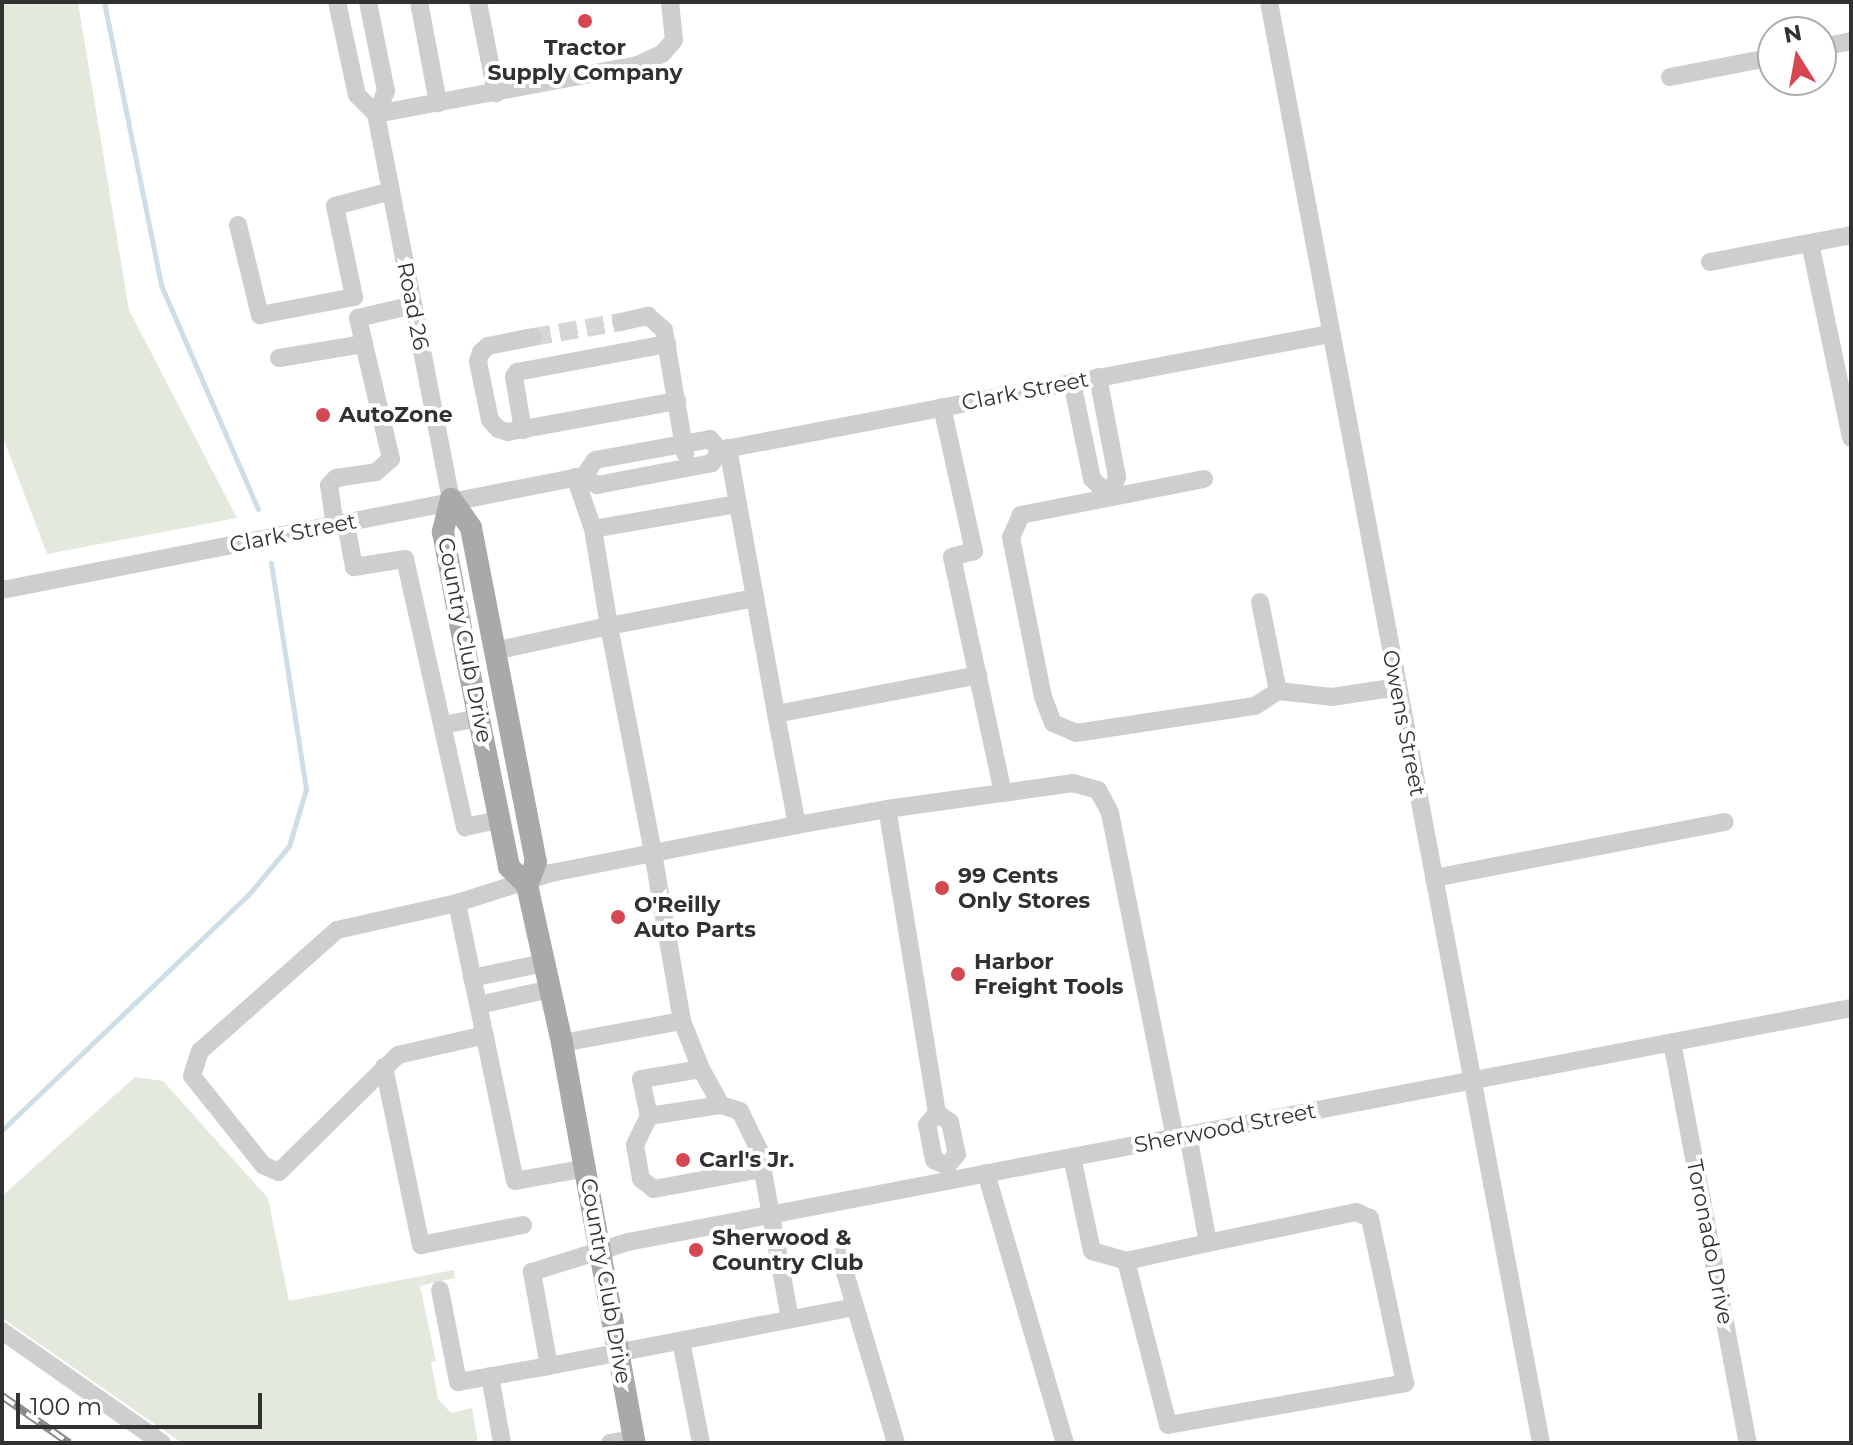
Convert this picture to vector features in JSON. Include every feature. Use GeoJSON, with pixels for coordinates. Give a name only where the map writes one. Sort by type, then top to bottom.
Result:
{"type":"FeatureCollection","features":[{"type":"Feature","properties":{"kind":"main road","name":"Country Club Drive"},"geometry":{"type":"LineString","coordinates":[[451,499],[471,528],[536,862],[527,885]]}},
{"type":"Feature","properties":{"kind":"main road","name":"Country Club Drive"},"geometry":{"type":"LineString","coordinates":[[451,499],[443,532],[479,718],[509,867],[527,885],[562,1043],[634,1441]]}},
{"type":"Feature","properties":{"kind":"street","name":"Road 26"},"geometry":{"type":"LineString","coordinates":[[337,2],[357,95],[376,114],[451,499]]}},
{"type":"Feature","properties":{"kind":"street","name":"Road 26"},"geometry":{"type":"LineString","coordinates":[[368,2],[386,91],[376,114]]}},
{"type":"Feature","properties":{"kind":"street"},"geometry":{"type":"LineString","coordinates":[[419,2],[438,103]]}},
{"type":"Feature","properties":{"kind":"street"},"geometry":{"type":"LineString","coordinates":[[478,2],[496,93]]}},
{"type":"Feature","properties":{"kind":"street"},"geometry":{"type":"LineString","coordinates":[[376,114],[638,65],[662,54],[674,40],[670,2]]}},
{"type":"Feature","properties":{"kind":"street","name":"Owens Street"},"geometry":{"type":"LineString","coordinates":[[1269,2],[1329,334],[1541,1443]]}},
{"type":"Feature","properties":{"kind":"street"},"geometry":{"type":"LineString","coordinates":[[1670,77],[1757,60]]}},
{"type":"Feature","properties":{"kind":"street"},"geometry":{"type":"LineString","coordinates":[[391,191],[335,206],[391,459],[376,472],[336,478],[329,485],[354,567],[405,559],[465,827],[499,820]]}},
{"type":"Feature","properties":{"kind":"street"},"geometry":{"type":"LineString","coordinates":[[238,225],[260,315],[354,297]]}},
{"type":"Feature","properties":{"kind":"street"},"geometry":{"type":"LineString","coordinates":[[1710,262],[1851,235]]}},
{"type":"Feature","properties":{"kind":"street"},"geometry":{"type":"LineString","coordinates":[[1810,243],[1851,438]]}},
{"type":"Feature","properties":{"kind":"street"},"geometry":{"type":"LineString","coordinates":[[358,318],[413,305]]}},
{"type":"Feature","properties":{"kind":"street"},"geometry":{"type":"LineString","coordinates":[[612,482],[622,469],[684,455],[685,443],[667,344],[659,322],[648,316],[621,322]]}},
{"type":"Feature","properties":{"kind":"street","name":"Clark Street"},"geometry":{"type":"LineString","coordinates":[[579,476],[597,485],[712,463],[724,449],[1329,334]]}},
{"type":"Feature","properties":{"kind":"street"},"geometry":{"type":"LineString","coordinates":[[533,337],[488,346],[478,362],[490,420],[508,432],[677,401]]}},
{"type":"Feature","properties":{"kind":"street"},"geometry":{"type":"LineString","coordinates":[[279,358],[364,344]]}},
{"type":"Feature","properties":{"kind":"street"},"geometry":{"type":"LineString","coordinates":[[523,430],[514,377],[517,372],[667,344]]}},
{"type":"Feature","properties":{"kind":"street"},"geometry":{"type":"LineString","coordinates":[[1098,377],[1117,477],[1110,496]]}},
{"type":"Feature","properties":{"kind":"street"},"geometry":{"type":"LineString","coordinates":[[1072,382],[1092,479],[1110,496]]}},
{"type":"Feature","properties":{"kind":"street"},"geometry":{"type":"LineString","coordinates":[[942,407],[974,551],[952,557],[1003,793]]}},
{"type":"Feature","properties":{"kind":"street","name":"Clark Street"},"geometry":{"type":"LineString","coordinates":[[2,590],[579,476],[595,460],[710,439],[724,449]]}},
{"type":"Feature","properties":{"kind":"street"},"geometry":{"type":"LineString","coordinates":[[724,449],[738,504],[797,825]]}},
{"type":"Feature","properties":{"kind":"street"},"geometry":{"type":"LineString","coordinates":[[579,476],[593,529],[682,1021],[701,1069],[721,1105]]}},
{"type":"Feature","properties":{"kind":"street"},"geometry":{"type":"LineString","coordinates":[[1204,479],[1021,515],[1011,537],[1043,697],[1053,723],[1076,733],[1255,706],[1278,691],[1332,697],[1398,687]]}},
{"type":"Feature","properties":{"kind":"street"},"geometry":{"type":"LineString","coordinates":[[593,529],[738,504]]}},
{"type":"Feature","properties":{"kind":"street"},"geometry":{"type":"LineString","coordinates":[[494,651],[755,598]]}},
{"type":"Feature","properties":{"kind":"street"},"geometry":{"type":"LineString","coordinates":[[1260,602],[1278,691]]}},
{"type":"Feature","properties":{"kind":"street"},"geometry":{"type":"LineString","coordinates":[[776,714],[978,675]]}},
{"type":"Feature","properties":{"kind":"street"},"geometry":{"type":"LineString","coordinates":[[443,725],[479,718]]}},
{"type":"Feature","properties":{"kind":"street"},"geometry":{"type":"LineString","coordinates":[[485,1035],[398,1055],[279,1172],[263,1165],[192,1076],[200,1051],[337,930],[527,885],[551,873],[797,825],[1073,783],[1098,790],[1110,813],[1181,1136],[1208,1243]]}},
{"type":"Feature","properties":{"kind":"street"},"geometry":{"type":"LineString","coordinates":[[887,809],[937,1113],[927,1125],[934,1160],[948,1173]]}},
{"type":"Feature","properties":{"kind":"street"},"geometry":{"type":"LineString","coordinates":[[1434,878],[1725,822]]}},
{"type":"Feature","properties":{"kind":"street"},"geometry":{"type":"LineString","coordinates":[[457,903],[515,1181],[587,1168]]}},
{"type":"Feature","properties":{"kind":"street"},"geometry":{"type":"LineString","coordinates":[[472,978],[544,963]]}},
{"type":"Feature","properties":{"kind":"street"},"geometry":{"type":"LineString","coordinates":[[479,1005],[550,989]]}},
{"type":"Feature","properties":{"kind":"street","name":"Sherwood Street"},"geometry":{"type":"LineString","coordinates":[[549,1366],[532,1272],[628,1242],[769,1215],[948,1173],[986,1173],[1851,1008]]}},
{"type":"Feature","properties":{"kind":"street"},"geometry":{"type":"LineString","coordinates":[[562,1043],[682,1021]]}},
{"type":"Feature","properties":{"kind":"street","name":"Toronado Drive"},"geometry":{"type":"LineString","coordinates":[[1672,1042],[1748,1443]]}},
{"type":"Feature","properties":{"kind":"street"},"geometry":{"type":"LineString","coordinates":[[384,1067],[421,1245],[523,1225]]}},
{"type":"Feature","properties":{"kind":"street"},"geometry":{"type":"LineString","coordinates":[[701,1069],[641,1079],[649,1116],[635,1145],[647,1185],[661,1189],[762,1169]]}},
{"type":"Feature","properties":{"kind":"street"},"geometry":{"type":"LineString","coordinates":[[649,1116],[721,1105],[740,1111],[762,1169],[790,1319]]}},
{"type":"Feature","properties":{"kind":"street"},"geometry":{"type":"LineString","coordinates":[[1072,1157],[1092,1251],[1126,1261],[1356,1212],[1370,1218],[1405,1383],[1168,1425],[1126,1261]]}},
{"type":"Feature","properties":{"kind":"street"},"geometry":{"type":"LineString","coordinates":[[986,1173],[1065,1443]]}},
{"type":"Feature","properties":{"kind":"street"},"geometry":{"type":"LineString","coordinates":[[840,1256],[896,1443]]}},
{"type":"Feature","properties":{"kind":"street"},"geometry":{"type":"LineString","coordinates":[[440,1290],[458,1382],[855,1307]]}},
{"type":"Feature","properties":{"kind":"street"},"geometry":{"type":"LineString","coordinates":[[2,1331],[162,1443]]}},
{"type":"Feature","properties":{"kind":"street"},"geometry":{"type":"LineString","coordinates":[[681,1341],[701,1443]]}},
{"type":"Feature","properties":{"kind":"street"},"geometry":{"type":"LineString","coordinates":[[490,1376],[502,1443]]}},
{"type":"Feature","properties":{"kind":"street"},"geometry":{"type":"LineString","coordinates":[[610,1443],[634,1441]]}},
{"type":"Feature","properties":{"kind":"shaded area"},"geometry":{"type":"Polygon","coordinates":[[[2,2],[78,2],[129,310],[237,518],[47,554],[2,435],[2,2]]]}},
{"type":"Feature","properties":{"kind":"shaded area"},"geometry":{"type":"Polygon","coordinates":[[[135,1077],[163,1081],[268,1198],[289,1301],[454,1270],[455,1278],[420,1286],[436,1361],[431,1362],[438,1399],[451,1413],[472,1408],[478,1443],[182,1443],[2,1318],[2,1196],[135,1077]]]}},
{"type":"Feature","properties":{"kind":"waterway"},"geometry":{"type":"LineString","coordinates":[[104,2],[161,285],[258,509]]}},
{"type":"Feature","properties":{"kind":"waterway"},"geometry":{"type":"LineString","coordinates":[[2,1130],[249,894],[289,846],[306,789],[271,563]]}},
{"type":"Feature","properties":{"kind":"tunnel"},"geometry":{"type":"LineString","coordinates":[[533,337],[621,322]]}},
{"type":"Feature","properties":{"kind":"railway"},"geometry":{"type":"LineString","coordinates":[[2,1396],[69,1443]]}},
{"type":"Feature","properties":{"kind":"place","name":"Tractor Supply Company"},"geometry":{"type":"Point","coordinates":[585,21]}},
{"type":"Feature","properties":{"kind":"place","name":"AutoZone"},"geometry":{"type":"Point","coordinates":[323,415]}},
{"type":"Feature","properties":{"kind":"place","name":"99 Cents Only Stores"},"geometry":{"type":"Point","coordinates":[942,888]}},
{"type":"Feature","properties":{"kind":"place","name":"O'Reilly Auto Parts"},"geometry":{"type":"Point","coordinates":[618,917]}},
{"type":"Feature","properties":{"kind":"place","name":"Harbor Freight Tools"},"geometry":{"type":"Point","coordinates":[958,974]}},
{"type":"Feature","properties":{"kind":"place","name":"Carl's Jr."},"geometry":{"type":"Point","coordinates":[683,1160]}},
{"type":"Feature","properties":{"kind":"place","name":"Sherwood & Country Club"},"geometry":{"type":"Point","coordinates":[696,1250]}}]}
